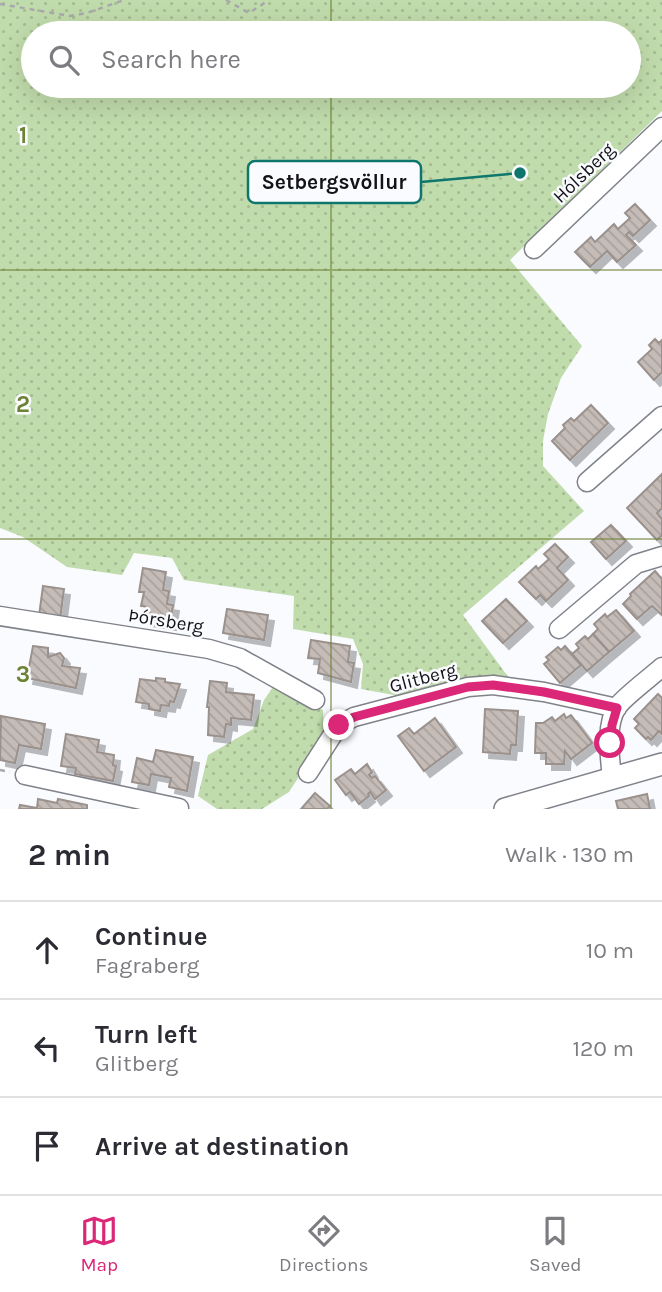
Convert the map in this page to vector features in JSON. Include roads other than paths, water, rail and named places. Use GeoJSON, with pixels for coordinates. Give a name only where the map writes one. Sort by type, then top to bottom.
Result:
{"type":"FeatureCollection","features":[{"type":"Feature","properties":{"kind":"street","name":"Hólsberg"},"geometry":{"type":"LineString","coordinates":[[534,249],[662,127]]}},
{"type":"Feature","properties":{"kind":"street"},"geometry":{"type":"LineString","coordinates":[[587,482],[662,415]]}},
{"type":"Feature","properties":{"kind":"street"},"geometry":{"type":"LineString","coordinates":[[559,629],[636,565],[662,556]]}},
{"type":"Feature","properties":{"kind":"street","name":"Þórsberg"},"geometry":{"type":"LineString","coordinates":[[0,616],[209,649],[240,658],[315,700]]}},
{"type":"Feature","properties":{"kind":"street"},"geometry":{"type":"LineString","coordinates":[[611,778],[610,743],[617,708],[662,667]]}},
{"type":"Feature","properties":{"kind":"street","name":"Glitberg"},"geometry":{"type":"LineString","coordinates":[[308,773],[339,725],[354,717],[468,687],[493,685],[544,692],[617,708]]}},
{"type":"Feature","properties":{"kind":"street"},"geometry":{"type":"LineString","coordinates":[[505,809],[530,806],[611,778],[662,764]]}},
{"type":"Feature","properties":{"kind":"street"},"geometry":{"type":"LineString","coordinates":[[25,775],[122,803],[179,808]]}},
{"type":"Feature","properties":{"kind":"place","name":"Setbergsvöllur"},"geometry":{"type":"Point","coordinates":[520,173]}}]}
